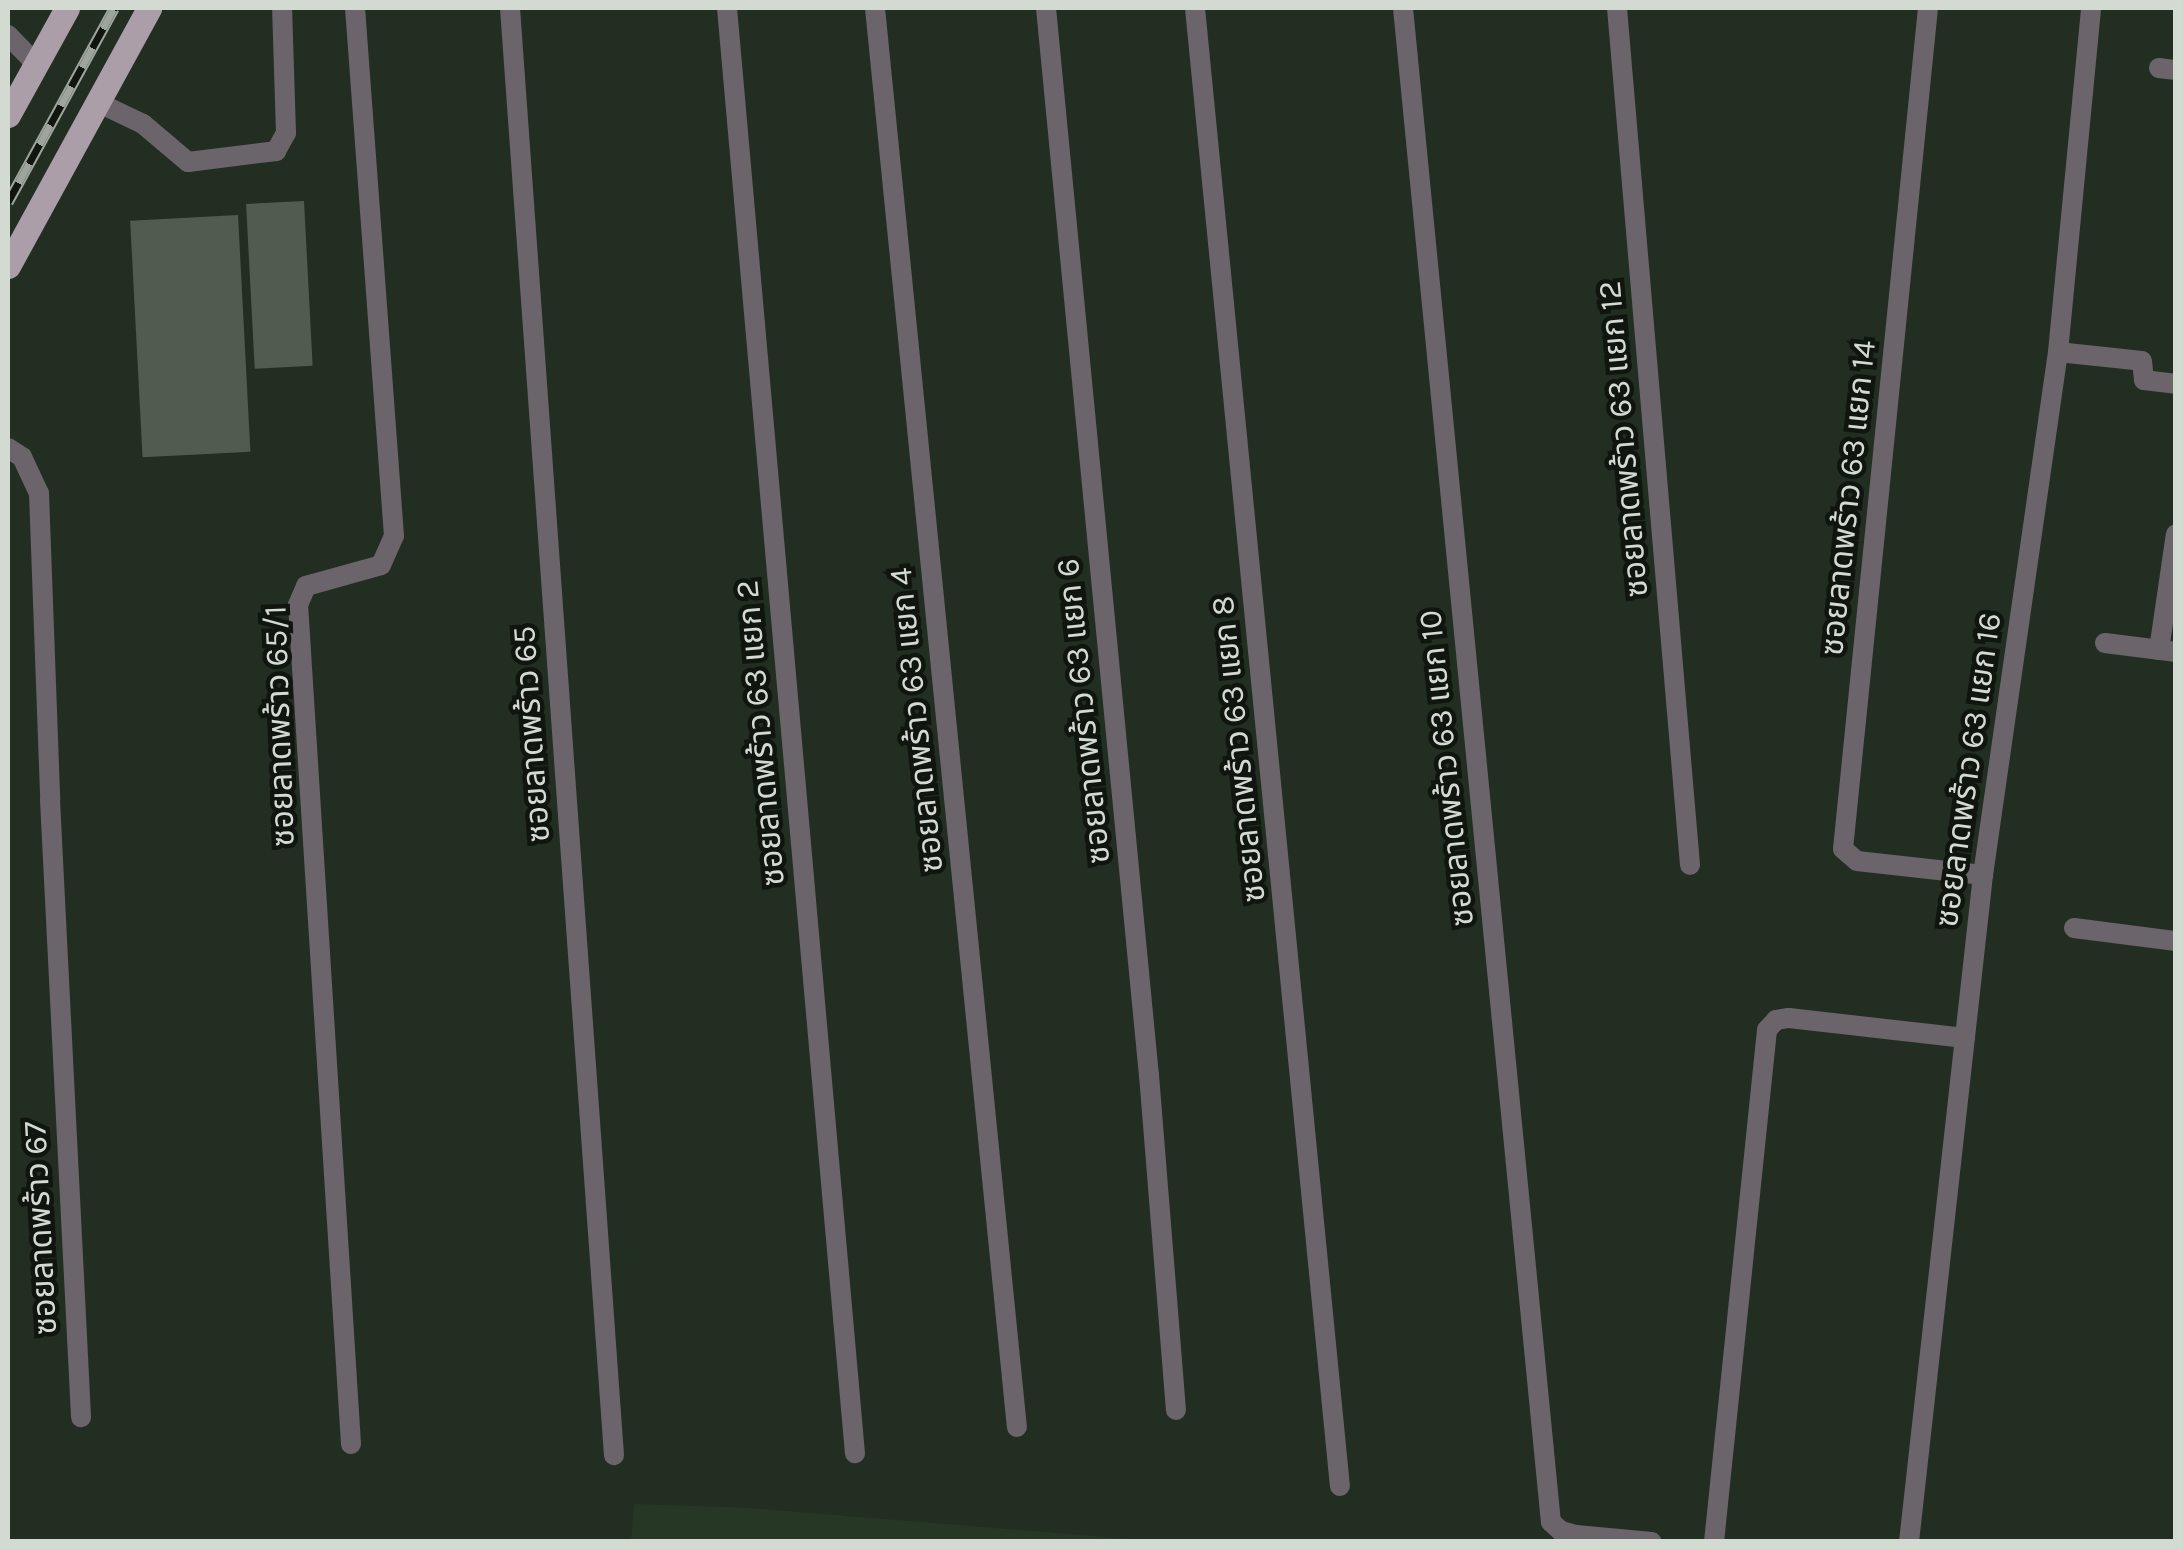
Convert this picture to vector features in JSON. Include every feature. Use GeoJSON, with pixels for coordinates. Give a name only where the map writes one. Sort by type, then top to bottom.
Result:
{"type":"FeatureCollection","features":[{"type":"Feature","properties":{"kind":"main road"},"geometry":{"type":"LineString","coordinates":[[8,115],[66,8]]}},
{"type":"Feature","properties":{"kind":"main road"},"geometry":{"type":"LineString","coordinates":[[8,266],[149,8]]}},
{"type":"Feature","properties":{"kind":"street"},"geometry":{"type":"LineString","coordinates":[[97,102],[143,124],[188,162],[276,151],[286,134],[282,8]]}},
{"type":"Feature","properties":{"kind":"street","name":"ซอยลาดพร้าว 65/1"},"geometry":{"type":"LineString","coordinates":[[351,1444],[298,605],[306,586],[381,565],[394,536],[354,8]]}},
{"type":"Feature","properties":{"kind":"street","name":"ซอยลาดพร้าว 65"},"geometry":{"type":"LineString","coordinates":[[510,8],[614,1455]]}},
{"type":"Feature","properties":{"kind":"street","name":"ซอยลาดพร้าว 63 แยก 2"},"geometry":{"type":"LineString","coordinates":[[727,8],[855,1453]]}},
{"type":"Feature","properties":{"kind":"street","name":"ซอยลาดพร้าว 63 แยก 4"},"geometry":{"type":"LineString","coordinates":[[875,8],[1018,1427]]}},
{"type":"Feature","properties":{"kind":"street","name":"ซอยลาดพร้าว 63 แยก 6"},"geometry":{"type":"LineString","coordinates":[[1046,8],[1149,1076],[1176,1410]]}},
{"type":"Feature","properties":{"kind":"street","name":"ซอยลาดพร้าว 63 แยก 8"},"geometry":{"type":"LineString","coordinates":[[1196,8],[1340,1486]]}},
{"type":"Feature","properties":{"kind":"street","name":"ซอยลาดพร้าว 63 แยก 10"},"geometry":{"type":"LineString","coordinates":[[1404,8],[1551,1522],[1561,1532],[1576,1535],[1652,1542]]}},
{"type":"Feature","properties":{"kind":"street","name":"ซอยลาดพร้าว 63 แยก 12"},"geometry":{"type":"LineString","coordinates":[[1617,8],[1690,864]]}},
{"type":"Feature","properties":{"kind":"street","name":"ซอยลาดพร้าว 63 แยก 14"},"geometry":{"type":"LineString","coordinates":[[1928,8],[1843,849],[1857,861],[1983,875]]}},
{"type":"Feature","properties":{"kind":"street","name":"ซอยลาดพร้าว 63 แยก 16"},"geometry":{"type":"LineString","coordinates":[[1909,1542],[1983,875],[2058,352],[2091,8]]}},
{"type":"Feature","properties":{"kind":"street"},"geometry":{"type":"LineString","coordinates":[[8,35],[36,64]]}},
{"type":"Feature","properties":{"kind":"street"},"geometry":{"type":"LineString","coordinates":[[2058,352],[2142,361],[2144,380],[2176,384]]}},
{"type":"Feature","properties":{"kind":"street","name":"ซอยลาดพร้าว 67"},"geometry":{"type":"LineString","coordinates":[[8,448],[22,457],[40,493],[50,800],[81,1417]]}},
{"type":"Feature","properties":{"kind":"street"},"geometry":{"type":"LineString","coordinates":[[2104,643],[2167,651],[2176,534]]}},
{"type":"Feature","properties":{"kind":"street"},"geometry":{"type":"LineString","coordinates":[[2074,928],[2176,941]]}},
{"type":"Feature","properties":{"kind":"street"},"geometry":{"type":"LineString","coordinates":[[1714,1542],[1767,1030],[1776,1020],[1790,1018],[1964,1038]]}},
{"type":"Feature","properties":{"kind":"shaded area"},"geometry":{"type":"Polygon","coordinates":[[[634,1504],[750,1508],[1153,1541],[631,1541],[634,1504]]]}},
{"type":"Feature","properties":{"kind":"building"},"geometry":{"type":"Polygon","coordinates":[[[304,201],[313,366],[255,369],[246,204],[304,201]]]}},
{"type":"Feature","properties":{"kind":"building"},"geometry":{"type":"Polygon","coordinates":[[[238,215],[250,452],[143,457],[130,221],[238,215]]]}},
{"type":"Feature","properties":{"kind":"railway"},"geometry":{"type":"LineString","coordinates":[[8,202],[114,8]]}}]}
